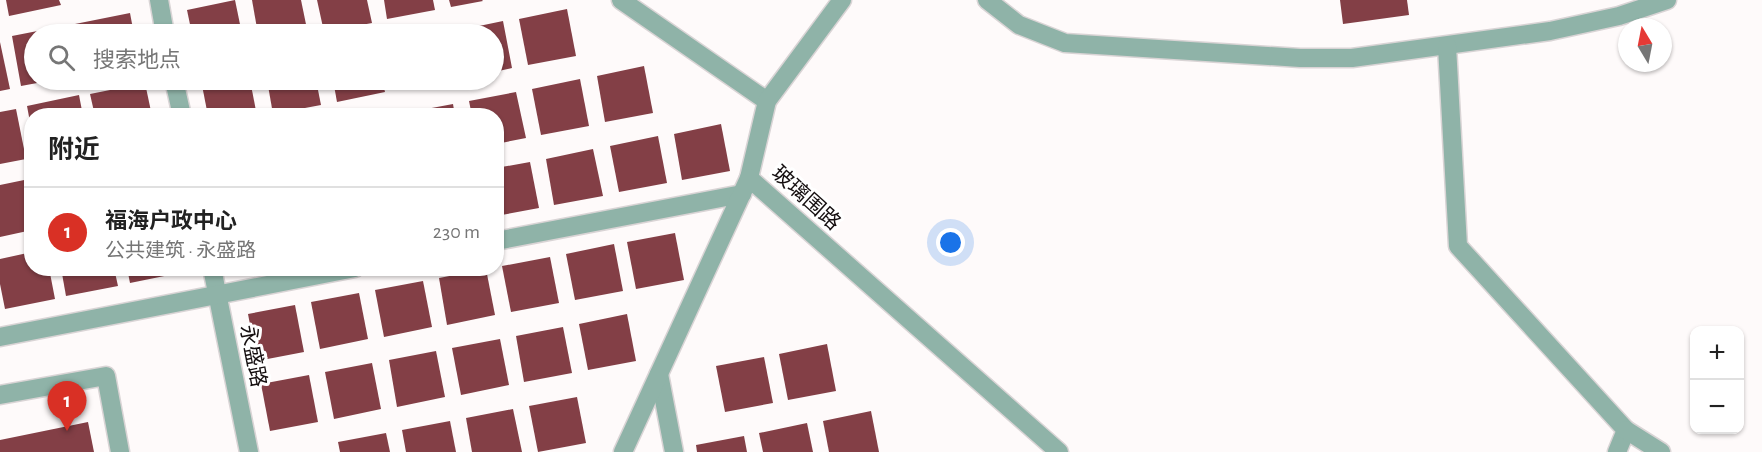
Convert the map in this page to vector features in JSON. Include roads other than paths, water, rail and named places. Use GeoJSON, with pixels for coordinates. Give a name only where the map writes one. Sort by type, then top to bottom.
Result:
{"type":"FeatureCollection","features":[{"type":"Feature","properties":{"kind":"street"},"geometry":{"type":"LineString","coordinates":[[159,0],[163,24]]}},
{"type":"Feature","properties":{"kind":"street"},"geometry":{"type":"LineString","coordinates":[[621,0],[767,101]]}},
{"type":"Feature","properties":{"kind":"street"},"geometry":{"type":"LineString","coordinates":[[504,239],[745,186],[767,101],[842,0]]}},
{"type":"Feature","properties":{"kind":"street"},"geometry":{"type":"LineString","coordinates":[[987,0],[1019,25],[1065,43],[1321,58],[1352,58],[1550,31],[1619,16],[1667,0]]}},
{"type":"Feature","properties":{"kind":"street"},"geometry":{"type":"LineString","coordinates":[[1447,46],[1458,246],[1626,430],[1661,452]]}},
{"type":"Feature","properties":{"kind":"street"},"geometry":{"type":"LineString","coordinates":[[176,90],[180,108]]}},
{"type":"Feature","properties":{"kind":"street","name":"玻璃围路"},"geometry":{"type":"LineString","coordinates":[[623,452],[745,186],[1059,452]]}},
{"type":"Feature","properties":{"kind":"street","name":"永盛路"},"geometry":{"type":"LineString","coordinates":[[214,276],[249,452]]}},
{"type":"Feature","properties":{"kind":"street"},"geometry":{"type":"LineString","coordinates":[[0,337],[314,276]]}},
{"type":"Feature","properties":{"kind":"street"},"geometry":{"type":"LineString","coordinates":[[659,374],[674,452]]}},
{"type":"Feature","properties":{"kind":"street"},"geometry":{"type":"LineString","coordinates":[[0,395],[106,376],[120,452]]}},
{"type":"Feature","properties":{"kind":"street"},"geometry":{"type":"LineString","coordinates":[[1617,452],[1626,430]]}},
{"type":"Feature","properties":{"kind":"place","name":"福海户政中心"},"geometry":{"type":"Point","coordinates":[67,431]}}]}
